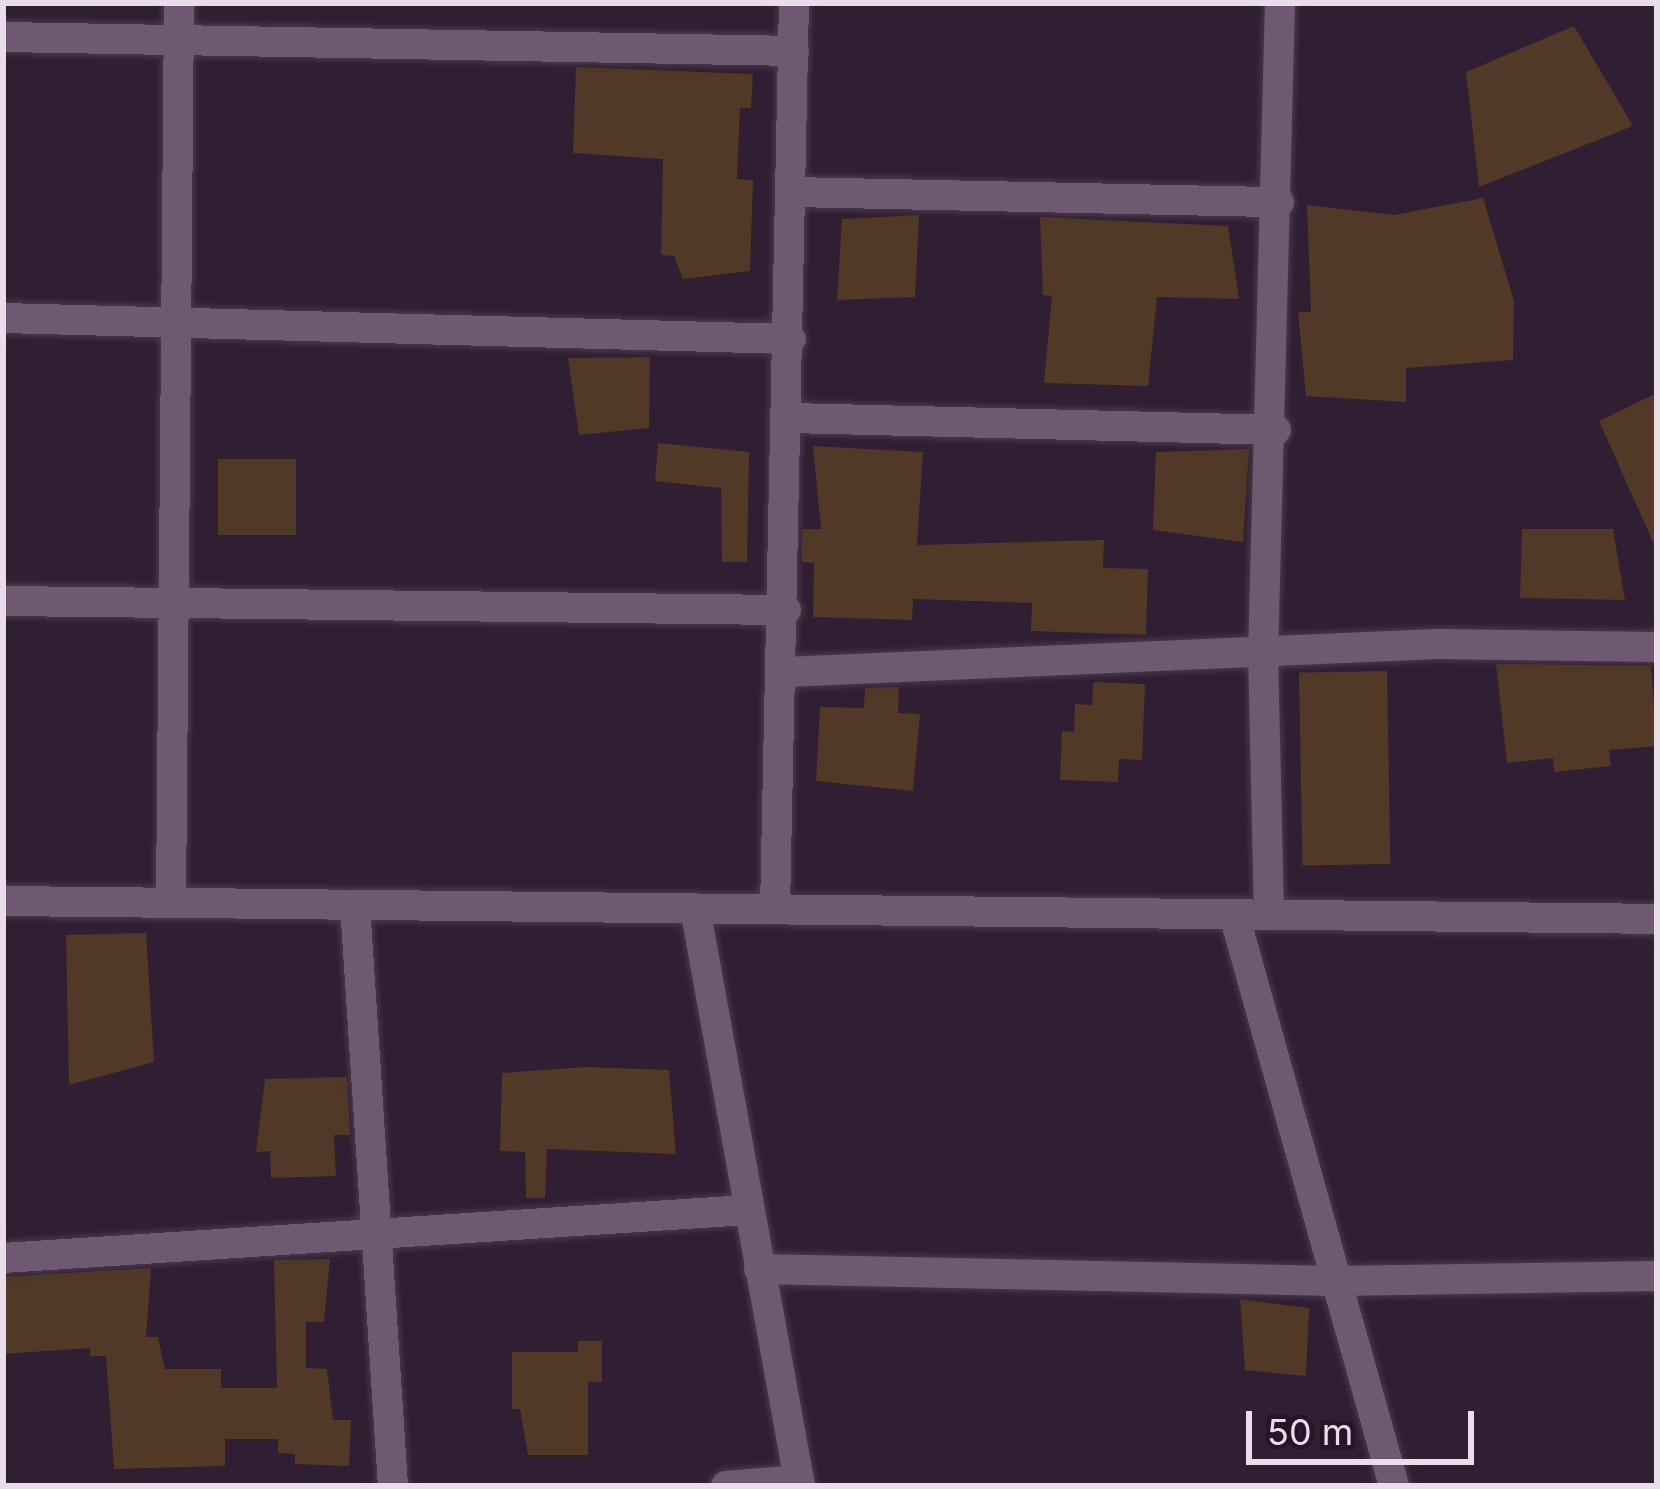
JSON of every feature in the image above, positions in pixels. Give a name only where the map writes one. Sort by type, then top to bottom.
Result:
[{"type":"street","points":[[171,903],[179,3]]},
{"type":"street","points":[[775,909],[785,672],[794,3]]},
{"type":"street","points":[[1269,915],[1263,656],[1276,430],[1280,3]]},
{"type":"street","points":[[3,37],[794,51]]},
{"type":"street","points":[[792,192],[1279,202]]},
{"type":"street","points":[[3,318],[791,339]]},
{"type":"street","points":[[790,418],[1276,430]]},
{"type":"street","points":[[3,601],[786,610]]},
{"type":"street","points":[[785,672],[1263,656],[1437,644],[1657,647]]},
{"type":"street","points":[[3,901],[1657,919]]},
{"type":"street","points":[[355,905],[393,1486]]},
{"type":"street","points":[[695,908],[800,1483],[726,1486]]},
{"type":"street","points":[[1235,918],[1394,1486]]},
{"type":"street","points":[[3,1258],[376,1230],[748,1210]]},
{"type":"street","points":[[759,1269],[1335,1281],[1657,1276]]},
{"type":"building","points":[[1574,26],[1633,126],[1479,187],[1466,72]]},
{"type":"building","points":[[576,67],[753,74],[751,108],[740,108],[737,179],[753,180],[750,271],[683,279],[674,256],[661,255],[663,159],[573,153]]},
{"type":"building","points":[[1483,198],[1514,301],[1513,360],[1406,368],[1406,402],[1306,396],[1298,312],[1311,312],[1307,205],[1394,215]]},
{"type":"building","points":[[919,215],[915,297],[837,300],[842,219]]},
{"type":"building","points":[[1040,217],[1228,226],[1239,299],[1157,297],[1148,386],[1044,383],[1052,296],[1043,295]]},
{"type":"building","points":[[650,357],[649,428],[579,435],[568,358]]},
{"type":"building","points":[[1657,393],[1657,551],[1599,421]]},
{"type":"building","points":[[658,443],[749,452],[747,562],[722,562],[721,488],[655,481]]},
{"type":"building","points":[[813,446],[923,452],[917,545],[1104,540],[1103,568],[1148,569],[1146,635],[1031,631],[1032,603],[913,599],[912,620],[813,617],[814,563],[802,562],[802,529],[821,529]]},
{"type":"building","points":[[1249,449],[1243,542],[1153,530],[1156,452]]},
{"type":"building","points":[[218,459],[296,459],[296,535],[218,535]]},
{"type":"building","points":[[1522,529],[1613,529],[1625,600],[1520,598]]},
{"type":"building","points":[[1496,664],[1651,666],[1657,746],[1609,750],[1611,766],[1554,772],[1553,758],[1507,763]]},
{"type":"building","points":[[1387,671],[1390,864],[1302,866],[1299,673]]},
{"type":"building","points":[[1093,682],[1145,684],[1142,760],[1119,759],[1118,782],[1060,780],[1062,731],[1074,732],[1075,704],[1092,705]]},
{"type":"building","points":[[899,687],[898,713],[920,714],[913,791],[816,781],[820,707],[864,708],[865,688]]},
{"type":"building","points":[[146,933],[154,1062],[69,1085],[66,935]]},
{"type":"building","points":[[586,1067],[669,1070],[676,1154],[547,1149],[545,1198],[526,1198],[525,1152],[500,1151],[502,1073]]},
{"type":"building","points":[[347,1077],[350,1135],[334,1135],[336,1176],[271,1178],[270,1151],[256,1152],[265,1079]]},
{"type":"building","points":[[330,1259],[324,1322],[306,1322],[306,1368],[327,1369],[333,1420],[351,1420],[349,1466],[295,1464],[295,1454],[278,1453],[278,1439],[225,1439],[225,1466],[114,1469],[106,1356],[90,1356],[90,1348],[3,1354],[3,1277],[151,1268],[146,1337],[158,1337],[165,1369],[221,1369],[221,1388],[277,1388],[274,1260]]},
{"type":"building","points":[[1240,1299],[1309,1308],[1306,1376],[1245,1370]]},
{"type":"building","points":[[578,1341],[602,1341],[602,1382],[588,1382],[588,1455],[528,1455],[520,1409],[512,1409],[512,1352],[578,1352]]}]
